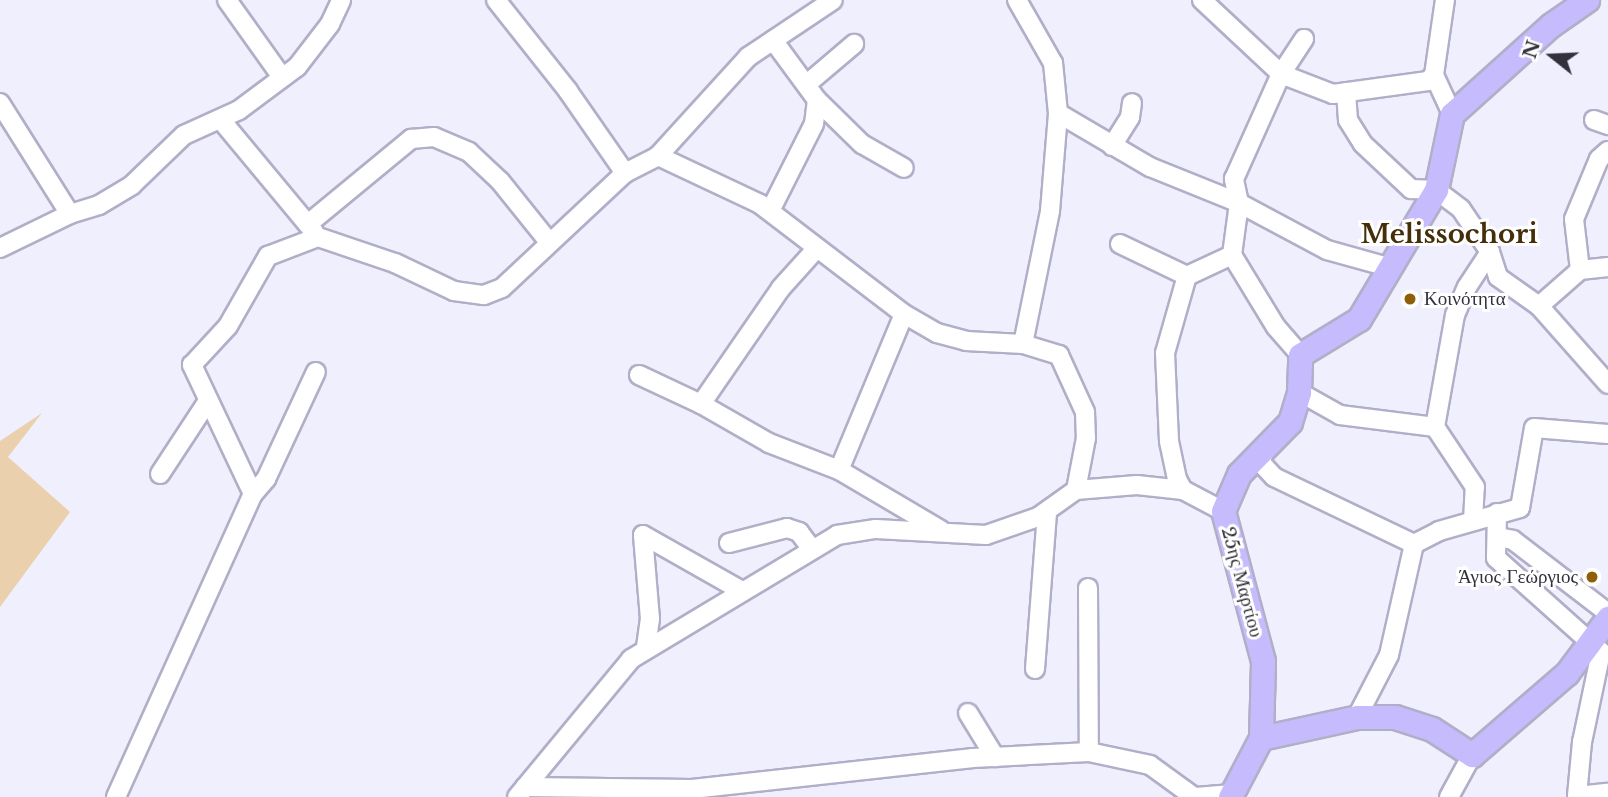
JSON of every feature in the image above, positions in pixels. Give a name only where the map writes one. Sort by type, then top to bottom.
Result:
[{"type":"main road","points":[[1300,355],[1359,319],[1436,190],[1452,114],[1551,25],[1587,0]]},
{"type":"main road","name":"25ης Μαρτίου","points":[[1261,738],[1263,661],[1223,511],[1239,474],[1290,422],[1299,392],[1300,355]]},
{"type":"main road","points":[[1231,795],[1261,738],[1357,717],[1415,721],[1472,755],[1567,673],[1608,615]]},
{"type":"street","points":[[227,0],[282,77]]},
{"type":"street","points":[[0,248],[132,186],[184,135],[221,120],[282,77],[314,48],[341,0]]},
{"type":"street","points":[[496,0],[568,91],[625,173]]},
{"type":"street","points":[[221,120],[313,231],[395,263],[454,291],[484,295],[502,288],[625,173],[658,156],[748,57],[833,0]]},
{"type":"street","points":[[1017,0],[1053,63],[1058,113],[1050,211],[1023,344]]},
{"type":"street","points":[[1202,0],[1281,74],[1333,94],[1428,81],[1434,75]]},
{"type":"street","points":[[1446,0],[1434,75],[1452,114]]},
{"type":"street","points":[[1300,355],[1276,327],[1232,254],[1238,203],[1234,179],[1281,74],[1304,39]]},
{"type":"street","points":[[773,40],[817,100],[862,144],[904,168]]},
{"type":"street","points":[[807,84],[854,44]]},
{"type":"street","points":[[1346,92],[1348,120],[1363,144],[1411,189],[1436,190],[1471,220],[1490,252],[1498,277],[1538,306],[1608,384]]},
{"type":"street","points":[[770,211],[814,124],[817,100]]},
{"type":"street","points":[[0,103],[70,214]]},
{"type":"street","points":[[1112,146],[1130,117],[1132,103]]},
{"type":"street","points":[[1058,113],[1150,167],[1238,203],[1327,250],[1388,267]]},
{"type":"street","points":[[253,494],[194,375],[197,355],[228,326],[268,256],[313,231],[411,139],[434,137],[469,152],[500,181],[549,242]]},
{"type":"street","points":[[1580,270],[1574,219],[1589,178],[1608,150]]},
{"type":"street","points":[[658,156],[770,211],[904,314],[937,333],[966,341],[1023,344],[1059,355],[1085,412],[1086,438],[1076,490]]},
{"type":"street","points":[[1121,244],[1187,276]]},
{"type":"street","points":[[701,404],[781,288],[817,248]]},
{"type":"street","points":[[1473,521],[1475,487],[1435,427],[1455,315],[1467,287],[1490,252]]},
{"type":"street","points":[[1183,490],[1169,441],[1165,353],[1187,276],[1232,254]]},
{"type":"street","points":[[1538,306],[1580,270],[1608,267]]},
{"type":"street","points":[[839,470],[904,314]]},
{"type":"street","points":[[116,797],[253,494],[266,479],[316,372]]},
{"type":"street","points":[[639,375],[701,404],[769,443],[839,470],[941,530]]},
{"type":"street","points":[[1299,392],[1340,415],[1435,427]]},
{"type":"street","points":[[160,474],[208,401]]},
{"type":"street","points":[[1264,450],[1261,463],[1274,477],[1414,544],[1473,521],[1520,508],[1534,428],[1608,434]]},
{"type":"street","points":[[521,792],[631,659],[646,647],[811,548],[857,530],[941,530],[986,535],[1047,512],[1076,490],[1138,485],[1183,490],[1223,511]]},
{"type":"street","points":[[1035,669],[1047,512]]},
{"type":"street","points":[[1497,513],[1496,558],[1601,652],[1582,742],[1577,796],[1608,793]]},
{"type":"street","points":[[729,543],[787,528],[799,532],[811,548]]},
{"type":"street","points":[[646,647],[650,619],[643,535],[742,591]]},
{"type":"street","points":[[1498,537],[1513,540],[1608,615]]},
{"type":"street","points":[[1357,717],[1389,655],[1414,544]]},
{"type":"street","points":[[1088,588],[1089,752]]},
{"type":"street","points":[[968,713],[995,757]]},
{"type":"street","points":[[521,792],[692,789],[995,757],[1089,752],[1150,765],[1195,797],[1231,795]]},
{"type":"street","points":[[1449,797],[1472,755]]},
{"type":"shaded area","points":[[42,413],[8,457],[70,512],[0,607],[0,441]]},
{"type":"place","name":"Κοινότητα","points":[[1410,299]]},
{"type":"place","name":"Άγιος Γεώργιος","points":[[1592,577]]},
{"type":"district","name":"Melissochori","points":[[1449,235]]}]
